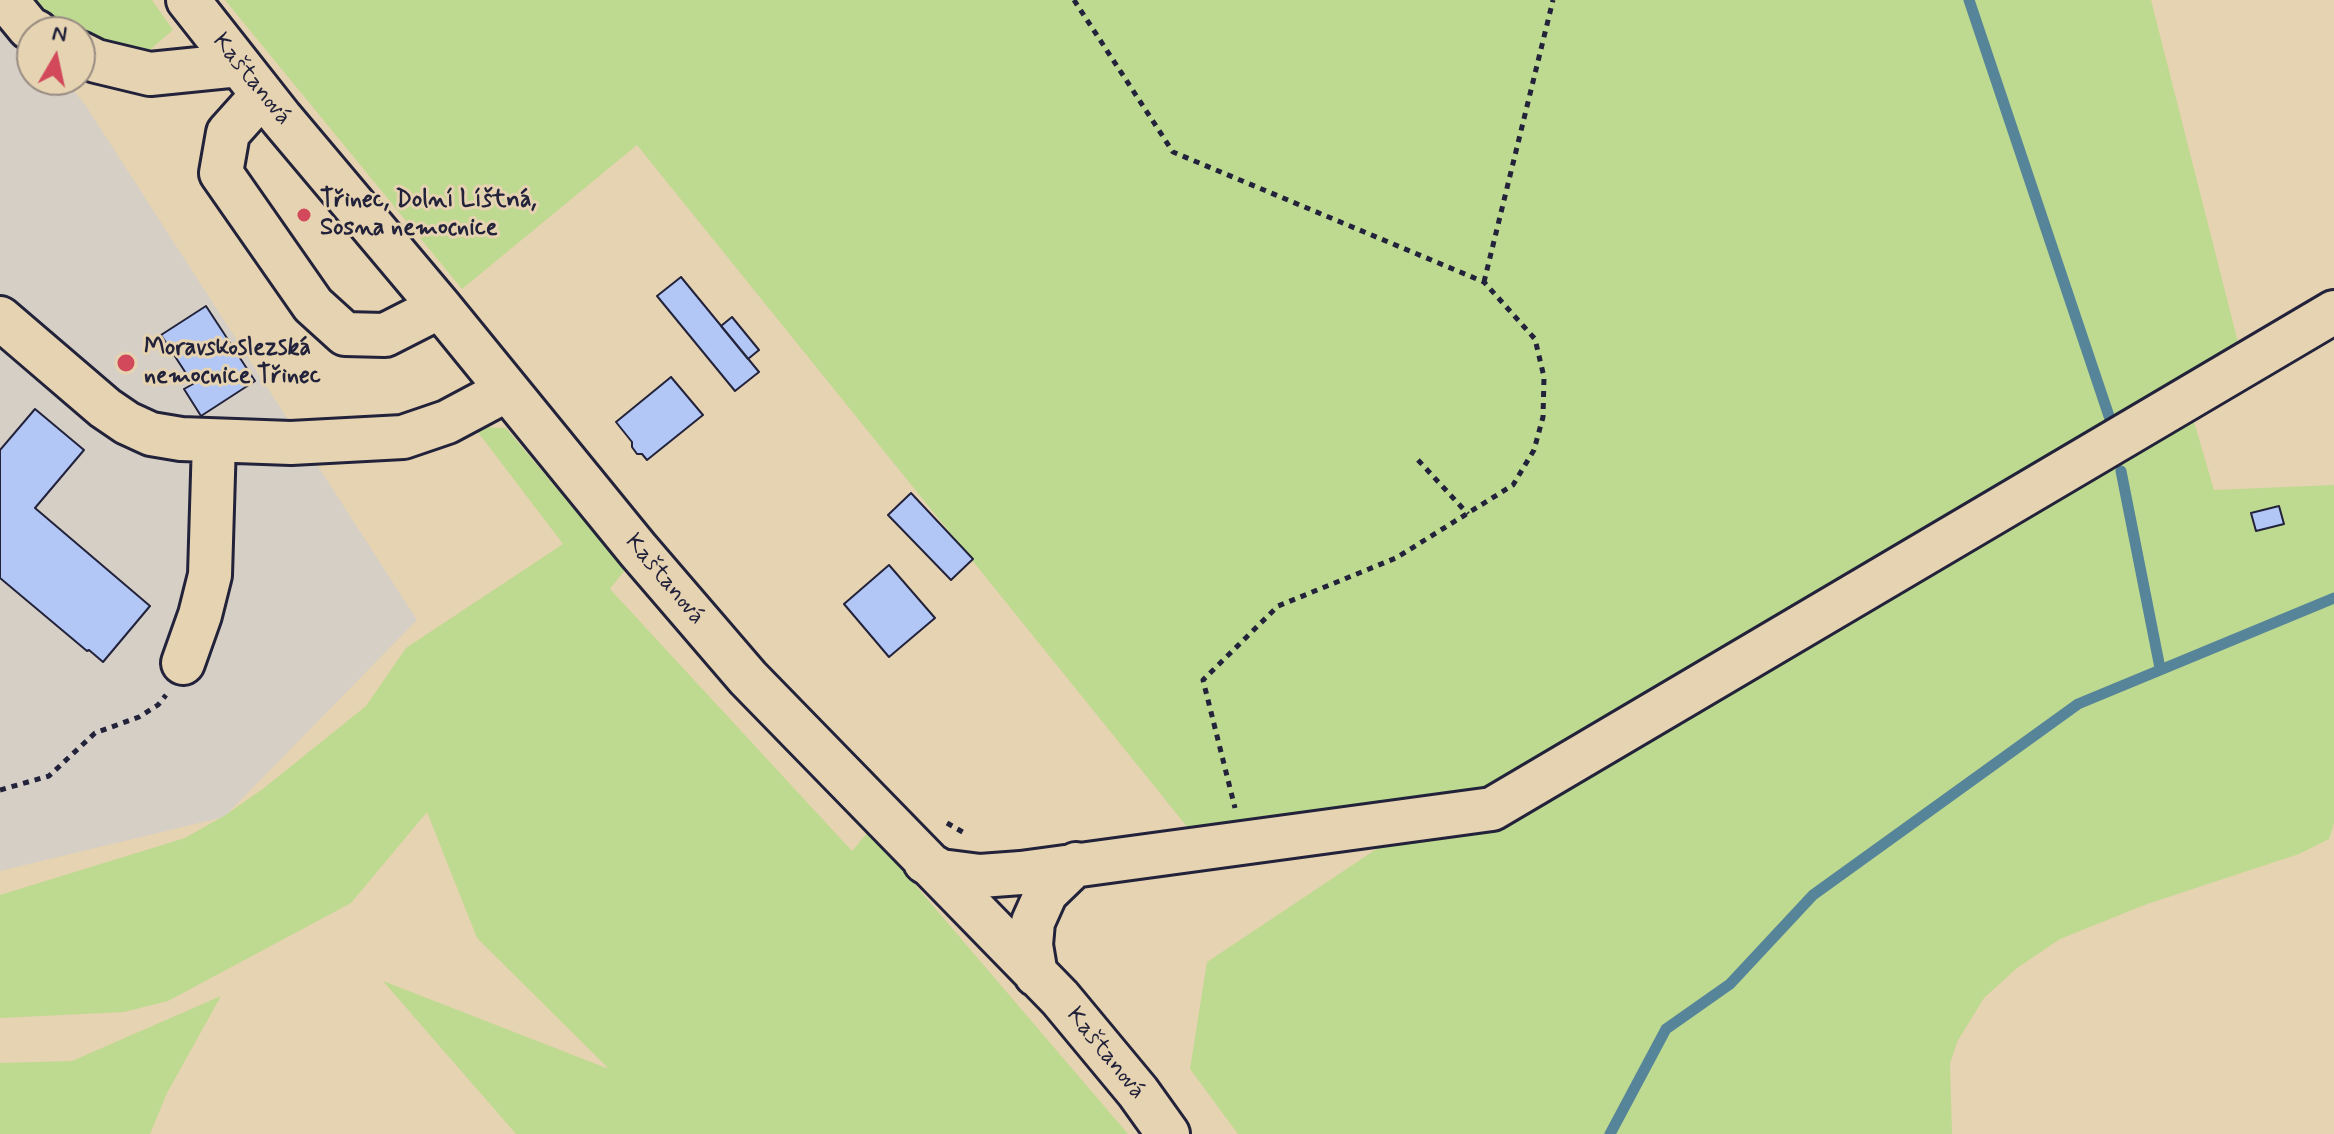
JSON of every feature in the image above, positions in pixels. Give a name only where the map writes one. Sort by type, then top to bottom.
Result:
[{"type":"street","points":[[6,0],[19,16]]},
{"type":"street","name":"Kaštanová","points":[[188,0],[250,80],[638,550],[748,678],[1060,998],[1138,1092],[1168,1134]]},
{"type":"street","points":[[96,61],[150,74],[250,80],[228,133],[221,173],[313,305],[345,334],[385,335],[440,307]]},
{"type":"street","points":[[925,862],[941,871],[980,876],[1244,844],[1492,809],[2334,312]]},
{"type":"street","points":[[0,318],[105,408],[151,434],[214,441],[346,442],[403,437],[447,422],[507,390]]},
{"type":"street","points":[[183,663],[210,575],[214,441]]},
{"type":"street","points":[[1036,975],[1031,945],[1036,914],[1046,893],[1076,864]]},
{"type":"path","points":[[1074,0],[1173,152],[1484,282],[1535,339],[1544,377],[1543,417],[1534,450],[1513,485],[1396,558],[1278,606],[1203,680],[1244,844]]},
{"type":"path","points":[[1484,282],[1553,0]]},
{"type":"path","points":[[1418,460],[1468,514]]},
{"type":"path","points":[[0,790],[49,776],[95,733],[139,717],[158,705],[172,689],[183,663]]},
{"type":"path","points":[[943,821],[965,833],[980,836]]},
{"type":"shaded area","name":"Moravskoslezská nemocnice Třinec","points":[[0,0],[16,20],[16,96],[78,96],[86,106],[417,620],[224,817],[0,871]]},
{"type":"green space","points":[[27,0],[152,0],[173,30],[146,53],[96,41],[96,16],[44,16]]},
{"type":"green space","points":[[225,0],[2151,0],[2241,354],[2192,415],[2214,490],[2334,485],[2334,823],[2329,839],[2299,854],[2147,904],[2060,939],[2017,968],[1984,998],[1957,1042],[1950,1064],[1952,1134],[1238,1134],[1190,1069],[1207,962],[1384,844],[1197,839],[637,145],[462,289]]},
{"type":"green space","points":[[474,427],[506,428],[625,570],[610,589],[852,851],[869,831],[1128,1134],[516,1134],[383,981],[609,1069],[477,938],[427,812],[351,903],[168,1001],[124,1012],[0,1018],[0,895],[185,838],[224,816],[366,706],[406,648],[563,544]]},
{"type":"green space","points":[[221,996],[167,1093],[150,1134],[0,1134],[0,1063],[72,1061]]},
{"type":"building","points":[[681,277],[759,372],[735,391],[657,296]]},
{"type":"building","points":[[206,306],[255,381],[201,416],[184,389],[193,384],[161,335]]},
{"type":"building","points":[[732,317],[759,350],[748,359],[721,326]]},
{"type":"building","points":[[671,377],[703,415],[647,460],[642,454],[637,454],[632,442],[616,422]]},
{"type":"building","points":[[35,409],[84,450],[35,508],[150,606],[103,662],[0,578],[0,450]]},
{"type":"building","points":[[911,493],[973,559],[951,580],[888,515]]},
{"type":"building","points":[[2279,506],[2284,524],[2256,531],[2251,513]]},
{"type":"building","points":[[889,565],[935,618],[889,657],[844,604]]},
{"type":"waterway","points":[[1969,0],[2113,428]]},
{"type":"waterway","points":[[2121,471],[2160,668]]},
{"type":"waterway","points":[[1610,1134],[1666,1029],[1730,984],[1813,895],[2078,704],[2334,598]]},
{"type":"place","name":"Třinec, Dolní Líštná, Sosna nemocnice","points":[[304,215]]},
{"type":"place","name":"Moravskoslezská nemocnice Třinec","points":[[126,363]]}]
